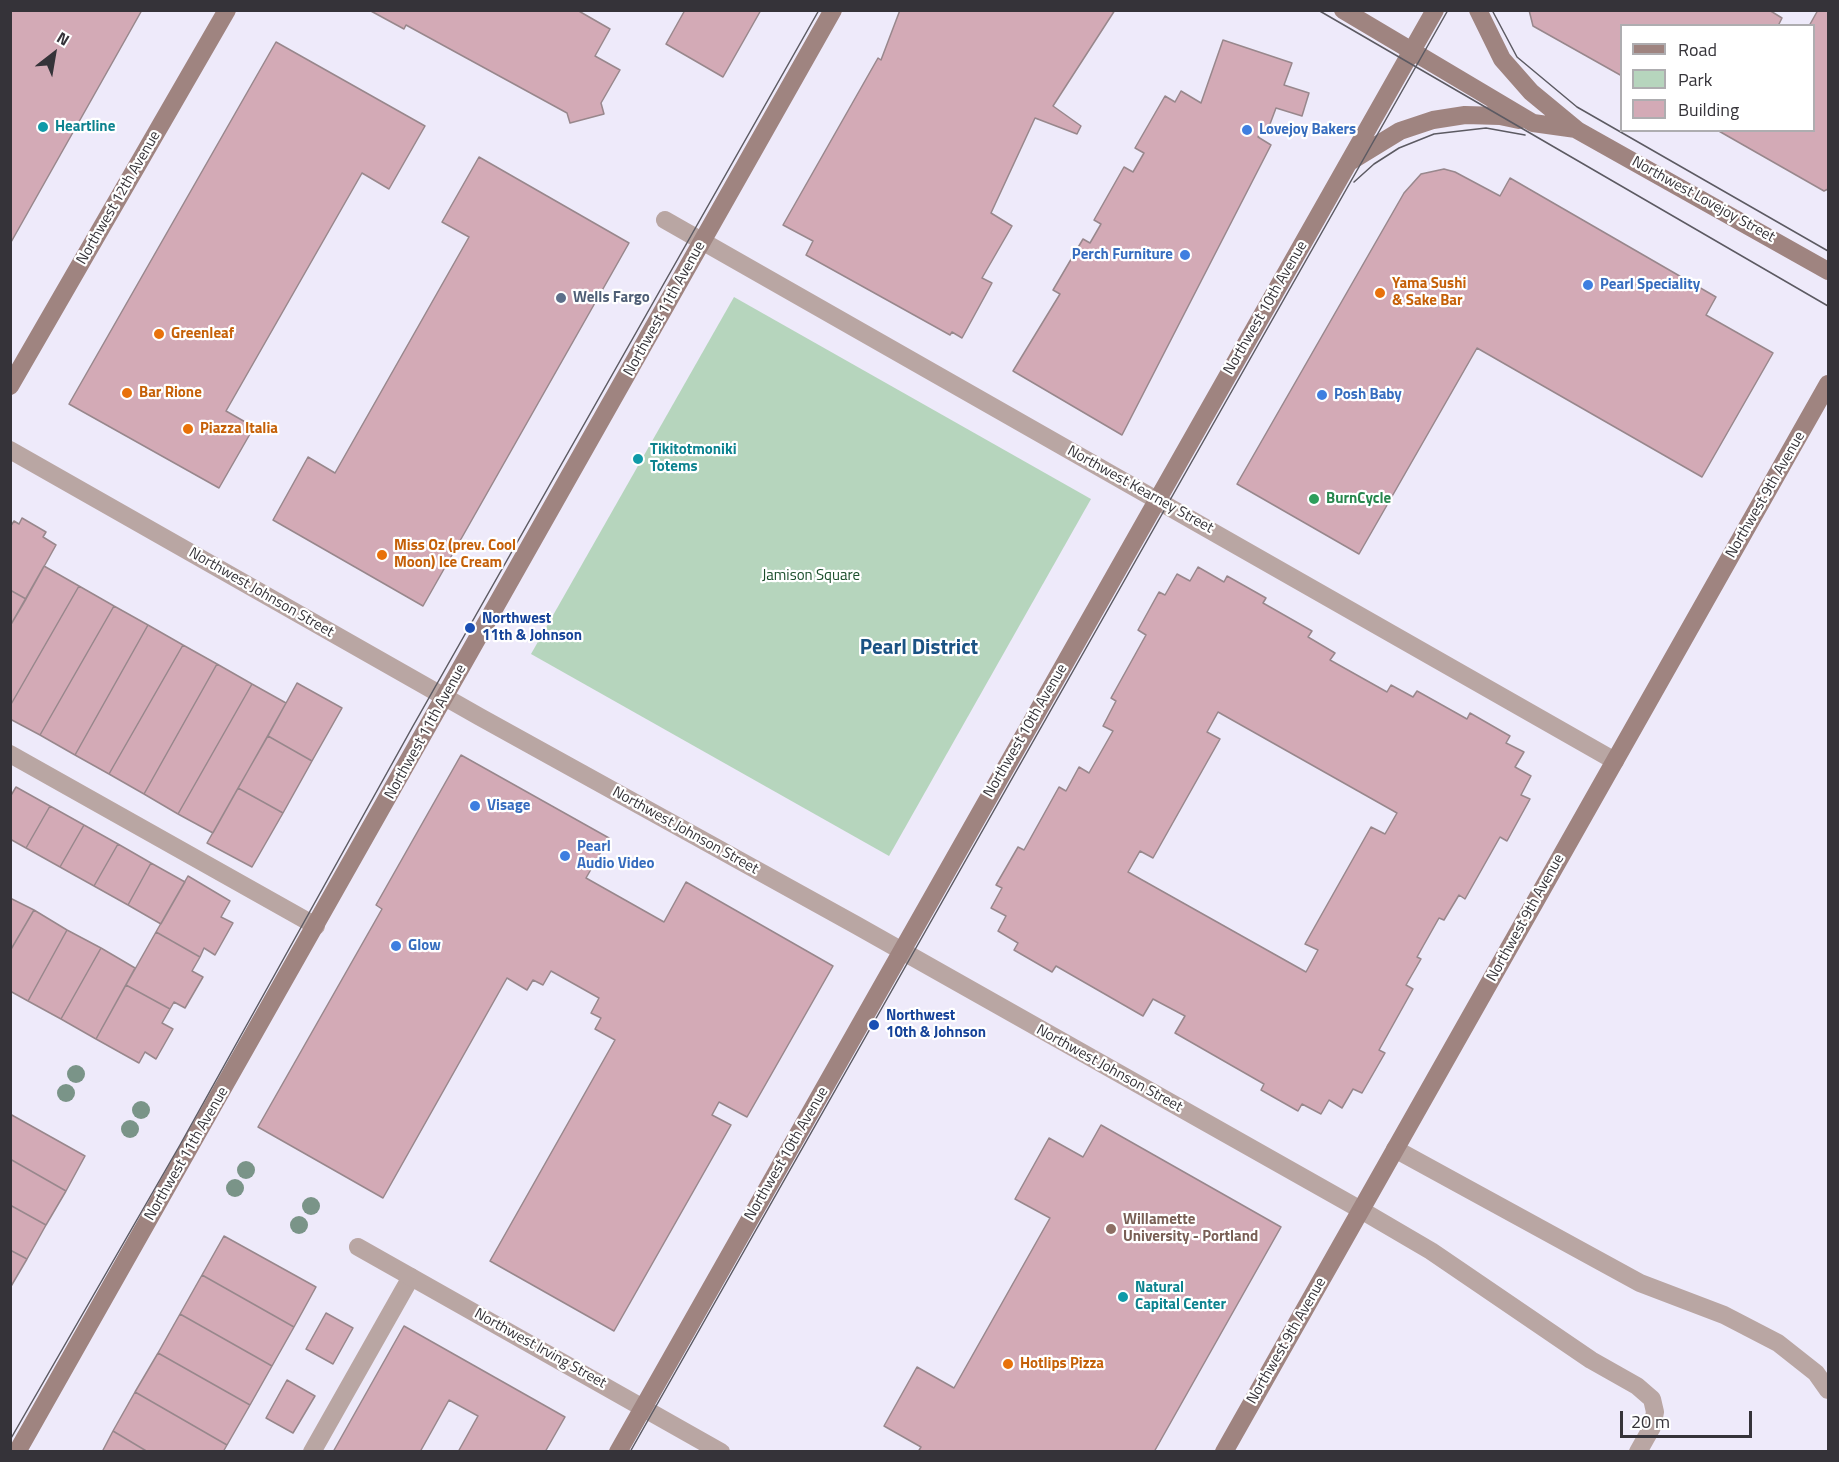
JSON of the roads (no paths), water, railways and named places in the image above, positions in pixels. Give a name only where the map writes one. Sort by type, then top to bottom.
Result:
[{"type":"street","name":"Northwest 12th Avenue","points":[[10,386],[227,10]]},
{"type":"street","name":"Northwest 11th Avenue","points":[[17,1452],[833,10]]},
{"type":"street","name":"Northwest Lovejoy Street","points":[[1343,10],[1533,123],[1577,130]]},
{"type":"street","name":"Northwest 10th Avenue","points":[[618,1452],[1435,10]]},
{"type":"street","name":"Northwest Lovejoy Street","points":[[1478,10],[1502,59],[1531,92],[1577,130],[1828,271]]},
{"type":"street","points":[[1348,164],[1400,131],[1433,120],[1465,115],[1500,116],[1533,123]]},
{"type":"street","name":"Northwest Kearney Street","points":[[665,220],[1615,761]]},
{"type":"street","name":"Northwest 9th Avenue","points":[[1224,1452],[1828,384]]},
{"type":"street","name":"Northwest Johnson Street","points":[[10,450],[1431,1251],[1591,1360],[1637,1386],[1652,1399],[1655,1412],[1652,1427],[1638,1452]]},
{"type":"street","points":[[10,754],[316,926]]},
{"type":"street","points":[[1395,1149],[1640,1283],[1724,1315],[1778,1343],[1816,1373],[1828,1390]]},
{"type":"street","name":"Northwest Irving Street","points":[[358,1246],[721,1452]]},
{"type":"street","points":[[312,1452],[411,1276]]},
{"type":"tram line","points":[[10,1440],[180,1145],[413,726],[819,10]]},
{"type":"tram line","points":[[1318,10],[1828,306]]},
{"type":"tram line","points":[[630,1452],[1448,10]]},
{"type":"tram line","points":[[1492,10],[1517,57],[1577,107],[1620,132]]},
{"type":"tram line","points":[[1354,182],[1374,164],[1399,148],[1434,134],[1486,128],[1525,135]]},
{"type":"tram line","points":[[1621,132],[1828,251]]},
{"type":"place","name":"Heartline","points":[[43,127]]},
{"type":"place","name":"Lovejoy Bakers","points":[[1247,130]]},
{"type":"place","name":"Perch Furniture","points":[[1185,255]]},
{"type":"place","name":"Pearl Speciality","points":[[1588,285]]},
{"type":"place","name":"Yama Sushi & Sake Bar","points":[[1380,293]]},
{"type":"place","name":"Wells Fargo","points":[[561,298]]},
{"type":"place","name":"Greenleaf","points":[[159,334]]},
{"type":"place","name":"Bar Rione","points":[[127,393]]},
{"type":"place","name":"Posh Baby","points":[[1322,395]]},
{"type":"place","name":"Piazza Italia","points":[[188,429]]},
{"type":"place","name":"Tikitotmoniki Totems","points":[[638,459]]},
{"type":"place","name":"BurnCycle","points":[[1314,499]]},
{"type":"place","name":"Miss Oz (prev. Cool Moon) Ice Cream","points":[[382,555]]},
{"type":"place","name":"Northwest 11th & Johnson","points":[[470,628]]},
{"type":"place","name":"Visage","points":[[475,806]]},
{"type":"place","name":"Pearl Audio Video","points":[[565,856]]},
{"type":"place","name":"Glow","points":[[396,946]]},
{"type":"place","name":"Northwest 10th & Johnson","points":[[874,1025]]},
{"type":"place","name":"Willamette University - Portland","points":[[1111,1229]]},
{"type":"place","name":"Natural Capital Center","points":[[1123,1297]]},
{"type":"place","name":"Hotlips Pizza","points":[[1008,1364]]},
{"type":"district","name":"Pearl District","points":[[919,649]]},
{"type":"park label","name":"Jamison Square","points":[[811,576]]}]
